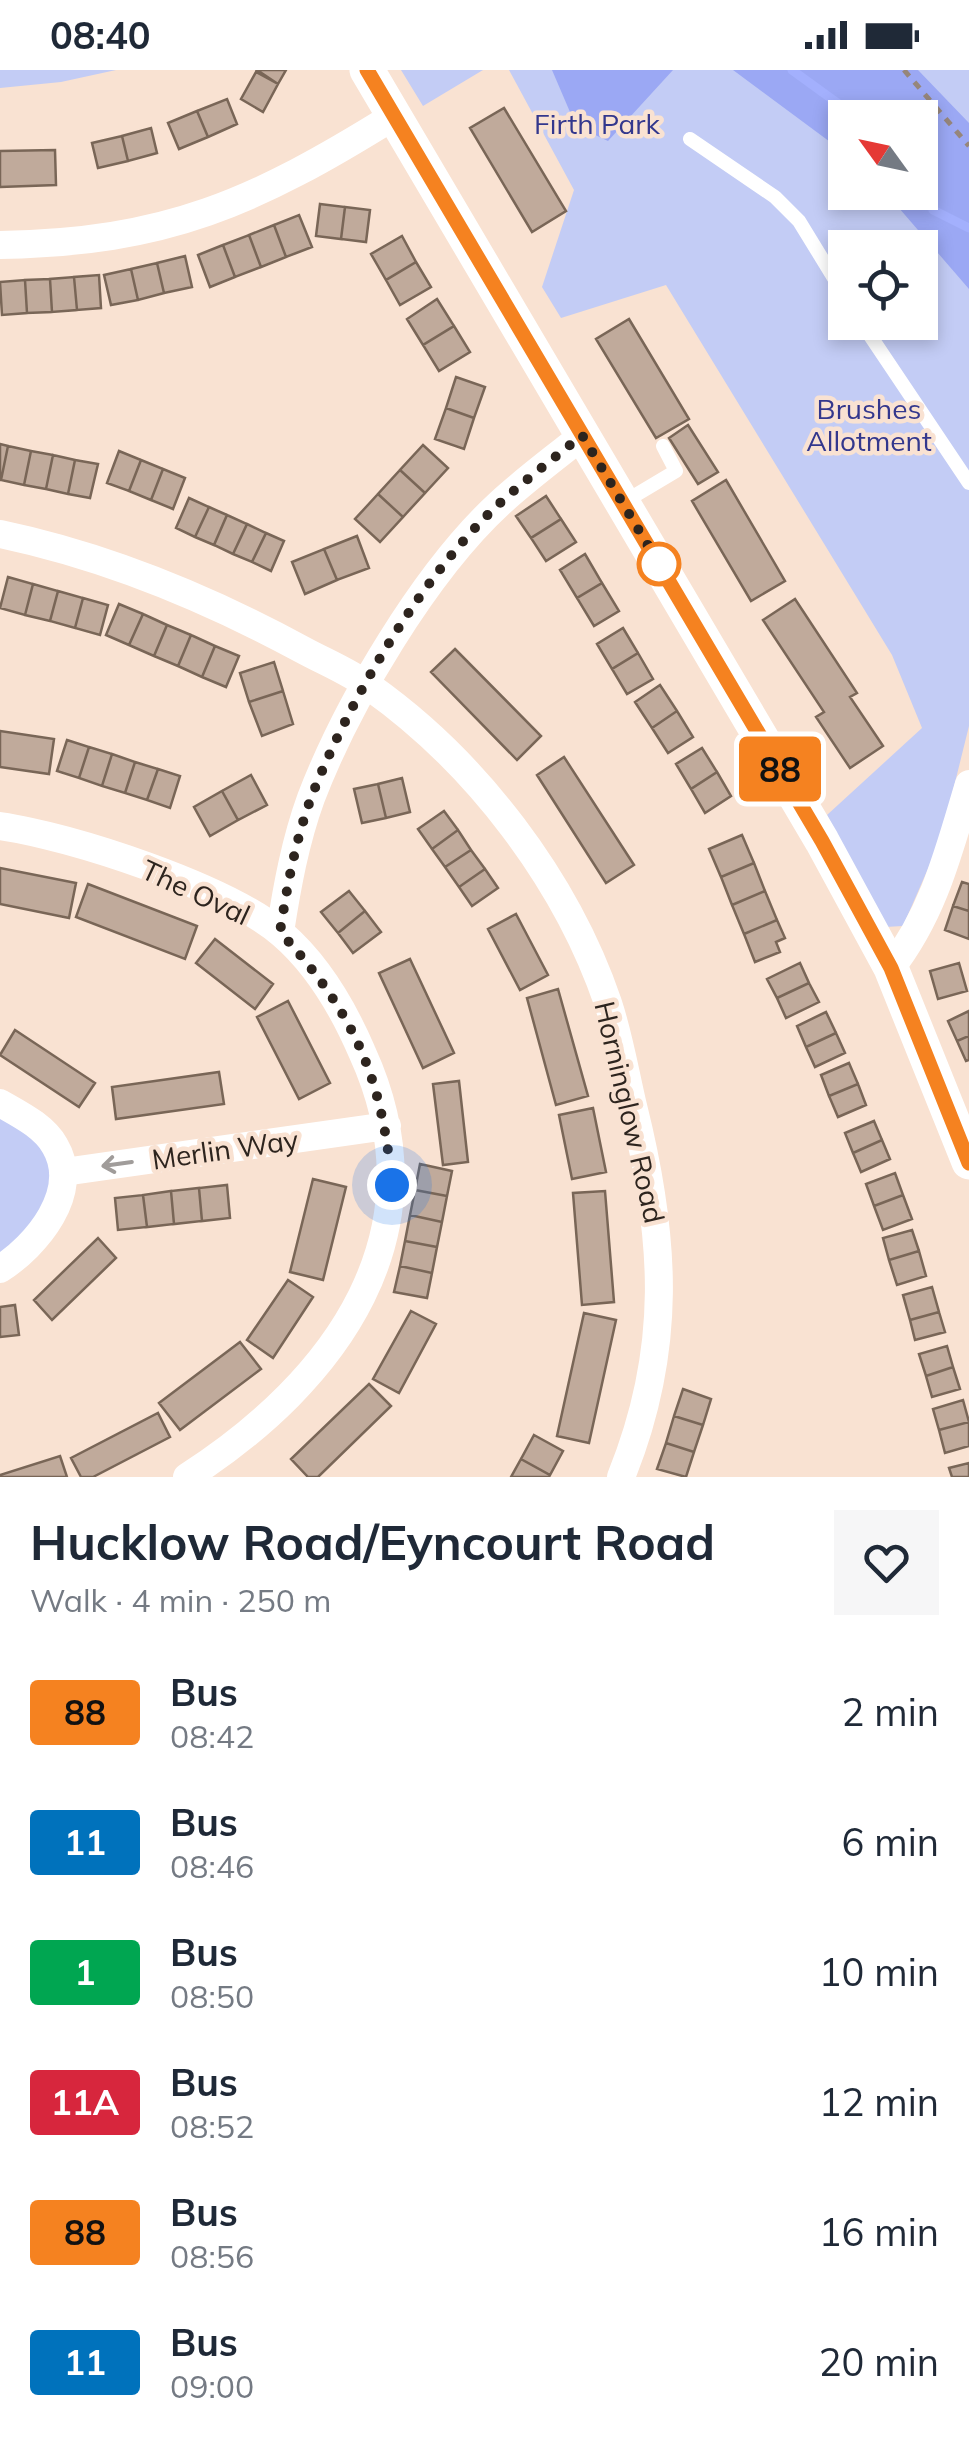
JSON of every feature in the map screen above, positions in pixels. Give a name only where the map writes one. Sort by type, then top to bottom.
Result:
[{"type":"street","points":[[367,70],[822,841],[891,968],[969,1162]]},
{"type":"street","points":[[0,245],[66,244],[141,233],[219,211],[312,167],[394,116]]},
{"type":"street","points":[[280,932],[291,864],[311,798],[368,685],[444,566],[498,505],[582,435]]},
{"type":"street","name":"Horninglow Road","points":[[0,534],[161,583],[256,624],[368,685],[432,737],[523,839],[568,914],[608,1002],[660,1233],[661,1302],[653,1377],[620,1477]]},
{"type":"street","points":[[891,968],[918,933],[940,880],[969,784]]},
{"type":"street","name":"The Oval","points":[[0,826],[106,853],[196,886],[280,932],[323,979],[372,1072],[386,1126],[392,1185],[379,1252],[366,1290],[337,1342],[290,1397],[246,1439],[187,1477]]},
{"type":"street","points":[[0,1103],[29,1119],[55,1145],[64,1172],[60,1195],[46,1224],[26,1252],[0,1270]]},
{"type":"street","name":"Merlin Way","points":[[64,1172],[386,1126]]},
{"type":"lane","points":[[690,139],[774,198],[799,221],[828,268]]},
{"type":"lane","points":[[873,340],[969,483]]},
{"type":"lane","points":[[622,502],[676,471],[664,446]]},
{"type":"path","points":[[904,70],[969,146]]},
{"type":"green space","points":[[0,70],[116,70],[61,82],[0,88]]},
{"type":"green space","name":"Firth Park","points":[[401,70],[483,70],[423,106]]},
{"type":"green space","name":"Brushes Allotment","points":[[509,70],[969,70],[969,726],[941,839],[903,926],[885,927],[827,815],[922,728],[892,655],[666,285],[561,318],[542,287],[574,190]]},
{"type":"green space","points":[[552,70],[673,70],[608,141],[576,126]]},
{"type":"green space","name":"Firth Park","points":[[733,70],[918,70],[969,123],[969,289],[938,253],[938,230],[918,230],[901,210],[938,210],[938,100],[828,100],[828,140]]},
{"type":"green space","points":[[0,1118],[41,1147],[51,1166],[51,1181],[48,1195],[32,1223],[0,1254]]},
{"type":"building","points":[[257,70],[286,70],[278,84]]},
{"type":"building","points":[[256,72],[278,84],[263,112],[241,99]]},
{"type":"building","points":[[227,99],[237,124],[208,137],[197,111]]},
{"type":"building","points":[[504,108],[566,211],[532,232],[470,128]]},
{"type":"building","points":[[197,111],[208,137],[179,149],[168,123]]},
{"type":"building","points":[[151,128],[157,153],[128,161],[122,136]]},
{"type":"building","points":[[122,136],[128,161],[98,168],[92,143]]},
{"type":"building","points":[[55,150],[56,185],[0,187],[0,151]]},
{"type":"building","points":[[320,204],[345,207],[341,239],[316,236]]},
{"type":"building","points":[[345,207],[370,210],[366,242],[341,239]]},
{"type":"building","points":[[299,215],[312,247],[286,257],[274,225]]},
{"type":"building","points":[[274,225],[286,257],[261,267],[249,235]]},
{"type":"building","points":[[249,235],[261,267],[235,277],[223,245]]},
{"type":"building","points":[[402,236],[416,262],[386,280],[371,254]]},
{"type":"building","points":[[223,245],[235,277],[210,287],[198,255]]},
{"type":"building","points":[[185,256],[192,287],[164,293],[157,263]]},
{"type":"building","points":[[416,262],[431,287],[400,305],[386,280]]},
{"type":"building","points":[[157,263],[164,293],[138,300],[131,269]]},
{"type":"building","points":[[131,269],[138,300],[111,305],[104,275]]},
{"type":"building","points":[[99,275],[101,308],[77,310],[74,277]]},
{"type":"building","points":[[74,277],[77,310],[52,312],[50,279]]},
{"type":"building","points":[[50,279],[52,312],[27,313],[25,280]]},
{"type":"building","points":[[25,280],[27,313],[2,315],[0,282]]},
{"type":"building","points":[[437,299],[454,326],[423,345],[407,319]]},
{"type":"building","points":[[629,319],[689,419],[656,438],[596,339]]},
{"type":"building","points":[[454,326],[470,352],[439,371],[423,345]]},
{"type":"building","points":[[456,377],[485,387],[474,418],[446,408]]},
{"type":"building","points":[[446,408],[474,418],[464,449],[435,439]]},
{"type":"building","points":[[688,425],[718,472],[698,484],[669,438]]},
{"type":"building","points":[[0,444],[8,446],[1,480],[0,480]]},
{"type":"building","points":[[423,445],[448,468],[425,493],[400,470]]},
{"type":"building","points":[[8,446],[31,451],[24,485],[1,480]]},
{"type":"building","points":[[31,451],[53,455],[46,489],[24,485]]},
{"type":"building","points":[[119,451],[141,460],[129,491],[107,483]]},
{"type":"building","points":[[53,455],[75,460],[68,494],[46,489]]},
{"type":"building","points":[[75,460],[98,464],[90,498],[68,494]]},
{"type":"building","points":[[141,460],[163,469],[151,500],[129,491]]},
{"type":"building","points":[[163,469],[185,478],[173,509],[151,500]]},
{"type":"building","points":[[400,470],[425,493],[403,517],[378,494]]},
{"type":"building","points":[[726,480],[785,581],[751,601],[692,501]]},
{"type":"building","points":[[378,494],[403,517],[380,542],[355,519]]},
{"type":"building","points":[[546,496],[561,519],[531,538],[516,516]]},
{"type":"building","points":[[189,498],[209,507],[195,537],[176,528]]},
{"type":"building","points":[[209,507],[227,515],[214,545],[195,537]]},
{"type":"building","points":[[227,515],[247,524],[233,554],[214,545]]},
{"type":"building","points":[[561,519],[576,542],[546,561],[531,538]]},
{"type":"building","points":[[247,524],[266,533],[252,562],[233,554]]},
{"type":"building","points":[[266,533],[284,541],[271,571],[252,562]]},
{"type":"building","points":[[357,536],[369,568],[337,580],[324,549]]},
{"type":"building","points":[[324,549],[337,580],[305,594],[292,562]]},
{"type":"building","points":[[585,554],[602,583],[577,598],[560,570]]},
{"type":"building","points":[[8,577],[33,584],[25,615],[0,608]]},
{"type":"building","points":[[602,583],[619,611],[594,626],[577,598]]},
{"type":"building","points":[[33,584],[58,591],[50,621],[25,615]]},
{"type":"building","points":[[58,591],[83,598],[75,628],[50,621]]},
{"type":"building","points":[[83,598],[108,605],[100,635],[75,628]]},
{"type":"building","points":[[795,599],[857,693],[850,697],[883,746],[850,768],[816,717],[824,712],[763,620]]},
{"type":"building","points":[[119,604],[143,614],[129,645],[106,635]]},
{"type":"building","points":[[143,614],[167,625],[154,656],[129,645]]},
{"type":"building","points":[[167,625],[191,635],[178,666],[154,656]]},
{"type":"building","points":[[623,628],[638,653],[612,669],[597,644]]},
{"type":"building","points":[[191,635],[215,646],[202,677],[178,666]]},
{"type":"building","points":[[215,646],[239,656],[226,687],[202,677]]},
{"type":"building","points":[[455,649],[541,736],[517,760],[431,672]]},
{"type":"building","points":[[638,653],[653,679],[627,694],[612,669]]},
{"type":"building","points":[[274,662],[283,691],[249,702],[240,673]]},
{"type":"building","points":[[660,685],[677,711],[652,728],[635,702]]},
{"type":"building","points":[[283,691],[293,724],[262,736],[249,702]]},
{"type":"building","points":[[677,711],[693,737],[668,753],[652,728]]},
{"type":"building","points":[[0,731],[54,739],[49,774],[0,767]]},
{"type":"building","points":[[67,740],[89,747],[79,778],[57,771]]},
{"type":"building","points":[[89,747],[112,754],[102,786],[79,778]]},
{"type":"building","points":[[702,748],[717,772],[691,789],[676,764]]},
{"type":"building","points":[[112,754],[135,762],[125,793],[102,786]]},
{"type":"building","points":[[564,757],[634,865],[606,883],[537,775]]},
{"type":"building","points":[[135,762],[158,769],[147,800],[125,793]]},
{"type":"building","points":[[158,769],[180,776],[170,808],[147,800]]},
{"type":"building","points":[[717,772],[731,796],[705,813],[691,789]]},
{"type":"building","points":[[251,775],[267,805],[238,820],[222,791]]},
{"type":"building","points":[[402,778],[410,812],[386,818],[378,784]]},
{"type":"building","points":[[378,784],[386,818],[362,823],[354,789]]},
{"type":"building","points":[[222,791],[238,820],[210,836],[194,807]]},
{"type":"building","points":[[444,811],[458,830],[432,849],[418,829]]},
{"type":"building","points":[[458,830],[471,850],[445,867],[432,849]]},
{"type":"building","points":[[742,835],[754,863],[721,877],[709,849]]},
{"type":"building","points":[[471,850],[485,869],[459,887],[445,867]]},
{"type":"building","points":[[754,863],[765,891],[732,905],[721,877]]},
{"type":"building","points":[[0,868],[76,883],[69,918],[0,904]]},
{"type":"building","points":[[485,869],[498,888],[472,906],[459,887]]},
{"type":"building","points":[[962,882],[969,884],[969,911],[953,906]]},
{"type":"building","points":[[88,884],[197,926],[185,959],[76,917]]},
{"type":"building","points":[[349,891],[365,911],[338,933],[321,912]]},
{"type":"building","points":[[765,891],[777,920],[744,934],[732,905]]},
{"type":"building","points":[[953,906],[969,911],[969,939],[945,930]]},
{"type":"building","points":[[365,911],[381,932],[353,953],[338,933]]},
{"type":"building","points":[[516,914],[548,975],[520,990],[488,929]]},
{"type":"building","points":[[777,920],[785,938],[776,942],[780,952],[755,962],[744,934]]},
{"type":"building","points":[[215,939],[273,984],[255,1009],[196,963]]},
{"type":"building","points":[[410,959],[454,1053],[423,1068],[379,973]]},
{"type":"building","points":[[800,963],[809,983],[777,998],[767,979]]},
{"type":"building","points":[[959,963],[967,991],[938,999],[930,971]]},
{"type":"building","points":[[809,983],[819,1002],[786,1018],[777,998]]},
{"type":"building","points":[[558,989],[588,1096],[556,1105],[527,998]]},
{"type":"building","points":[[288,1001],[330,1083],[299,1099],[257,1017]]},
{"type":"building","points":[[969,1011],[969,1036],[957,1041],[948,1021]]},
{"type":"building","points":[[826,1012],[836,1033],[806,1047],[797,1026]]},
{"type":"building","points":[[15,1030],[95,1083],[79,1107],[0,1055]]},
{"type":"building","points":[[836,1033],[845,1053],[815,1067],[806,1047]]},
{"type":"building","points":[[969,1036],[969,1060],[966,1061],[957,1041]]},
{"type":"building","points":[[849,1063],[858,1084],[829,1096],[821,1075]]},
{"type":"building","points":[[219,1072],[224,1104],[116,1119],[112,1087]]},
{"type":"building","points":[[459,1081],[468,1162],[443,1165],[433,1084]]},
{"type":"building","points":[[858,1084],[866,1105],[838,1117],[829,1096]]},
{"type":"building","points":[[593,1108],[606,1172],[572,1179],[559,1115]]},
{"type":"building","points":[[874,1121],[882,1140],[853,1153],[845,1133]]},
{"type":"building","points":[[882,1140],[890,1159],[861,1172],[853,1153]]},
{"type":"building","points":[[420,1164],[452,1171],[447,1196],[415,1190]]},
{"type":"building","points":[[895,1173],[903,1195],[874,1206],[866,1184]]},
{"type":"building","points":[[313,1179],[346,1187],[323,1280],[290,1272]]},
{"type":"building","points":[[227,1185],[230,1218],[202,1221],[199,1188]]},
{"type":"building","points":[[199,1188],[202,1221],[174,1224],[171,1191]]},
{"type":"building","points":[[415,1190],[447,1196],[442,1222],[410,1215]]},
{"type":"building","points":[[171,1191],[174,1224],[147,1227],[143,1195]]},
{"type":"building","points":[[605,1191],[614,1302],[582,1305],[573,1193]]},
{"type":"building","points":[[143,1195],[147,1227],[118,1230],[115,1198]]},
{"type":"building","points":[[903,1195],[912,1219],[883,1230],[874,1206]]},
{"type":"building","points":[[410,1215],[442,1222],[437,1247],[405,1241]]},
{"type":"building","points":[[912,1230],[919,1251],[889,1260],[883,1238]]},
{"type":"building","points":[[98,1238],[116,1258],[52,1320],[34,1300]]},
{"type":"building","points":[[405,1241],[437,1247],[432,1273],[400,1266]]},
{"type":"building","points":[[919,1251],[926,1276],[897,1285],[889,1260]]},
{"type":"building","points":[[400,1266],[432,1273],[427,1298],[394,1292]]},
{"type":"building","points":[[288,1280],[313,1297],[273,1358],[247,1340]]},
{"type":"building","points":[[932,1287],[939,1312],[910,1320],[903,1295]]},
{"type":"building","points":[[15,1305],[19,1335],[0,1337],[0,1307]]},
{"type":"building","points":[[411,1311],[436,1324],[399,1393],[373,1379]]},
{"type":"building","points":[[939,1312],[945,1332],[915,1340],[910,1320]]},
{"type":"building","points":[[584,1313],[616,1320],[589,1443],[557,1436]]},
{"type":"building","points":[[240,1342],[261,1369],[180,1430],[159,1403]]},
{"type":"building","points":[[947,1346],[953,1367],[926,1376],[919,1354]]},
{"type":"building","points":[[953,1367],[960,1389],[932,1397],[926,1376]]},
{"type":"building","points":[[369,1384],[391,1406],[318,1477],[308,1477],[291,1459]]},
{"type":"building","points":[[683,1389],[711,1399],[703,1425],[674,1416]]},
{"type":"building","points":[[963,1400],[969,1422],[939,1430],[933,1409]]},
{"type":"building","points":[[158,1413],[170,1437],[93,1477],[81,1477],[71,1458]]},
{"type":"building","points":[[674,1416],[703,1425],[694,1452],[666,1443]]},
{"type":"building","points":[[969,1422],[969,1446],[945,1453],[939,1430]]},
{"type":"building","points":[[534,1435],[563,1451],[550,1475],[521,1459]]},
{"type":"building","points":[[666,1443],[694,1452],[686,1477],[657,1469]]},
{"type":"building","points":[[60,1456],[67,1477],[0,1477],[0,1475]]},
{"type":"building","points":[[521,1459],[550,1475],[549,1477],[511,1477]]},
{"type":"building","points":[[969,1463],[969,1477],[952,1477],[949,1468]]},
{"type":"waterway","points":[[792,70],[833,100]]},
{"type":"waterway","points":[[933,210],[969,228]]},
{"type":"bus line","name":"88","points":[[367,70],[822,841],[891,968],[969,1163]]},
{"type":"route","points":[[392,1185],[386,1126],[372,1072],[323,979],[280,932],[291,864],[311,798],[339,738],[397,634],[444,566],[498,505],[582,435],[659,564]]}]
